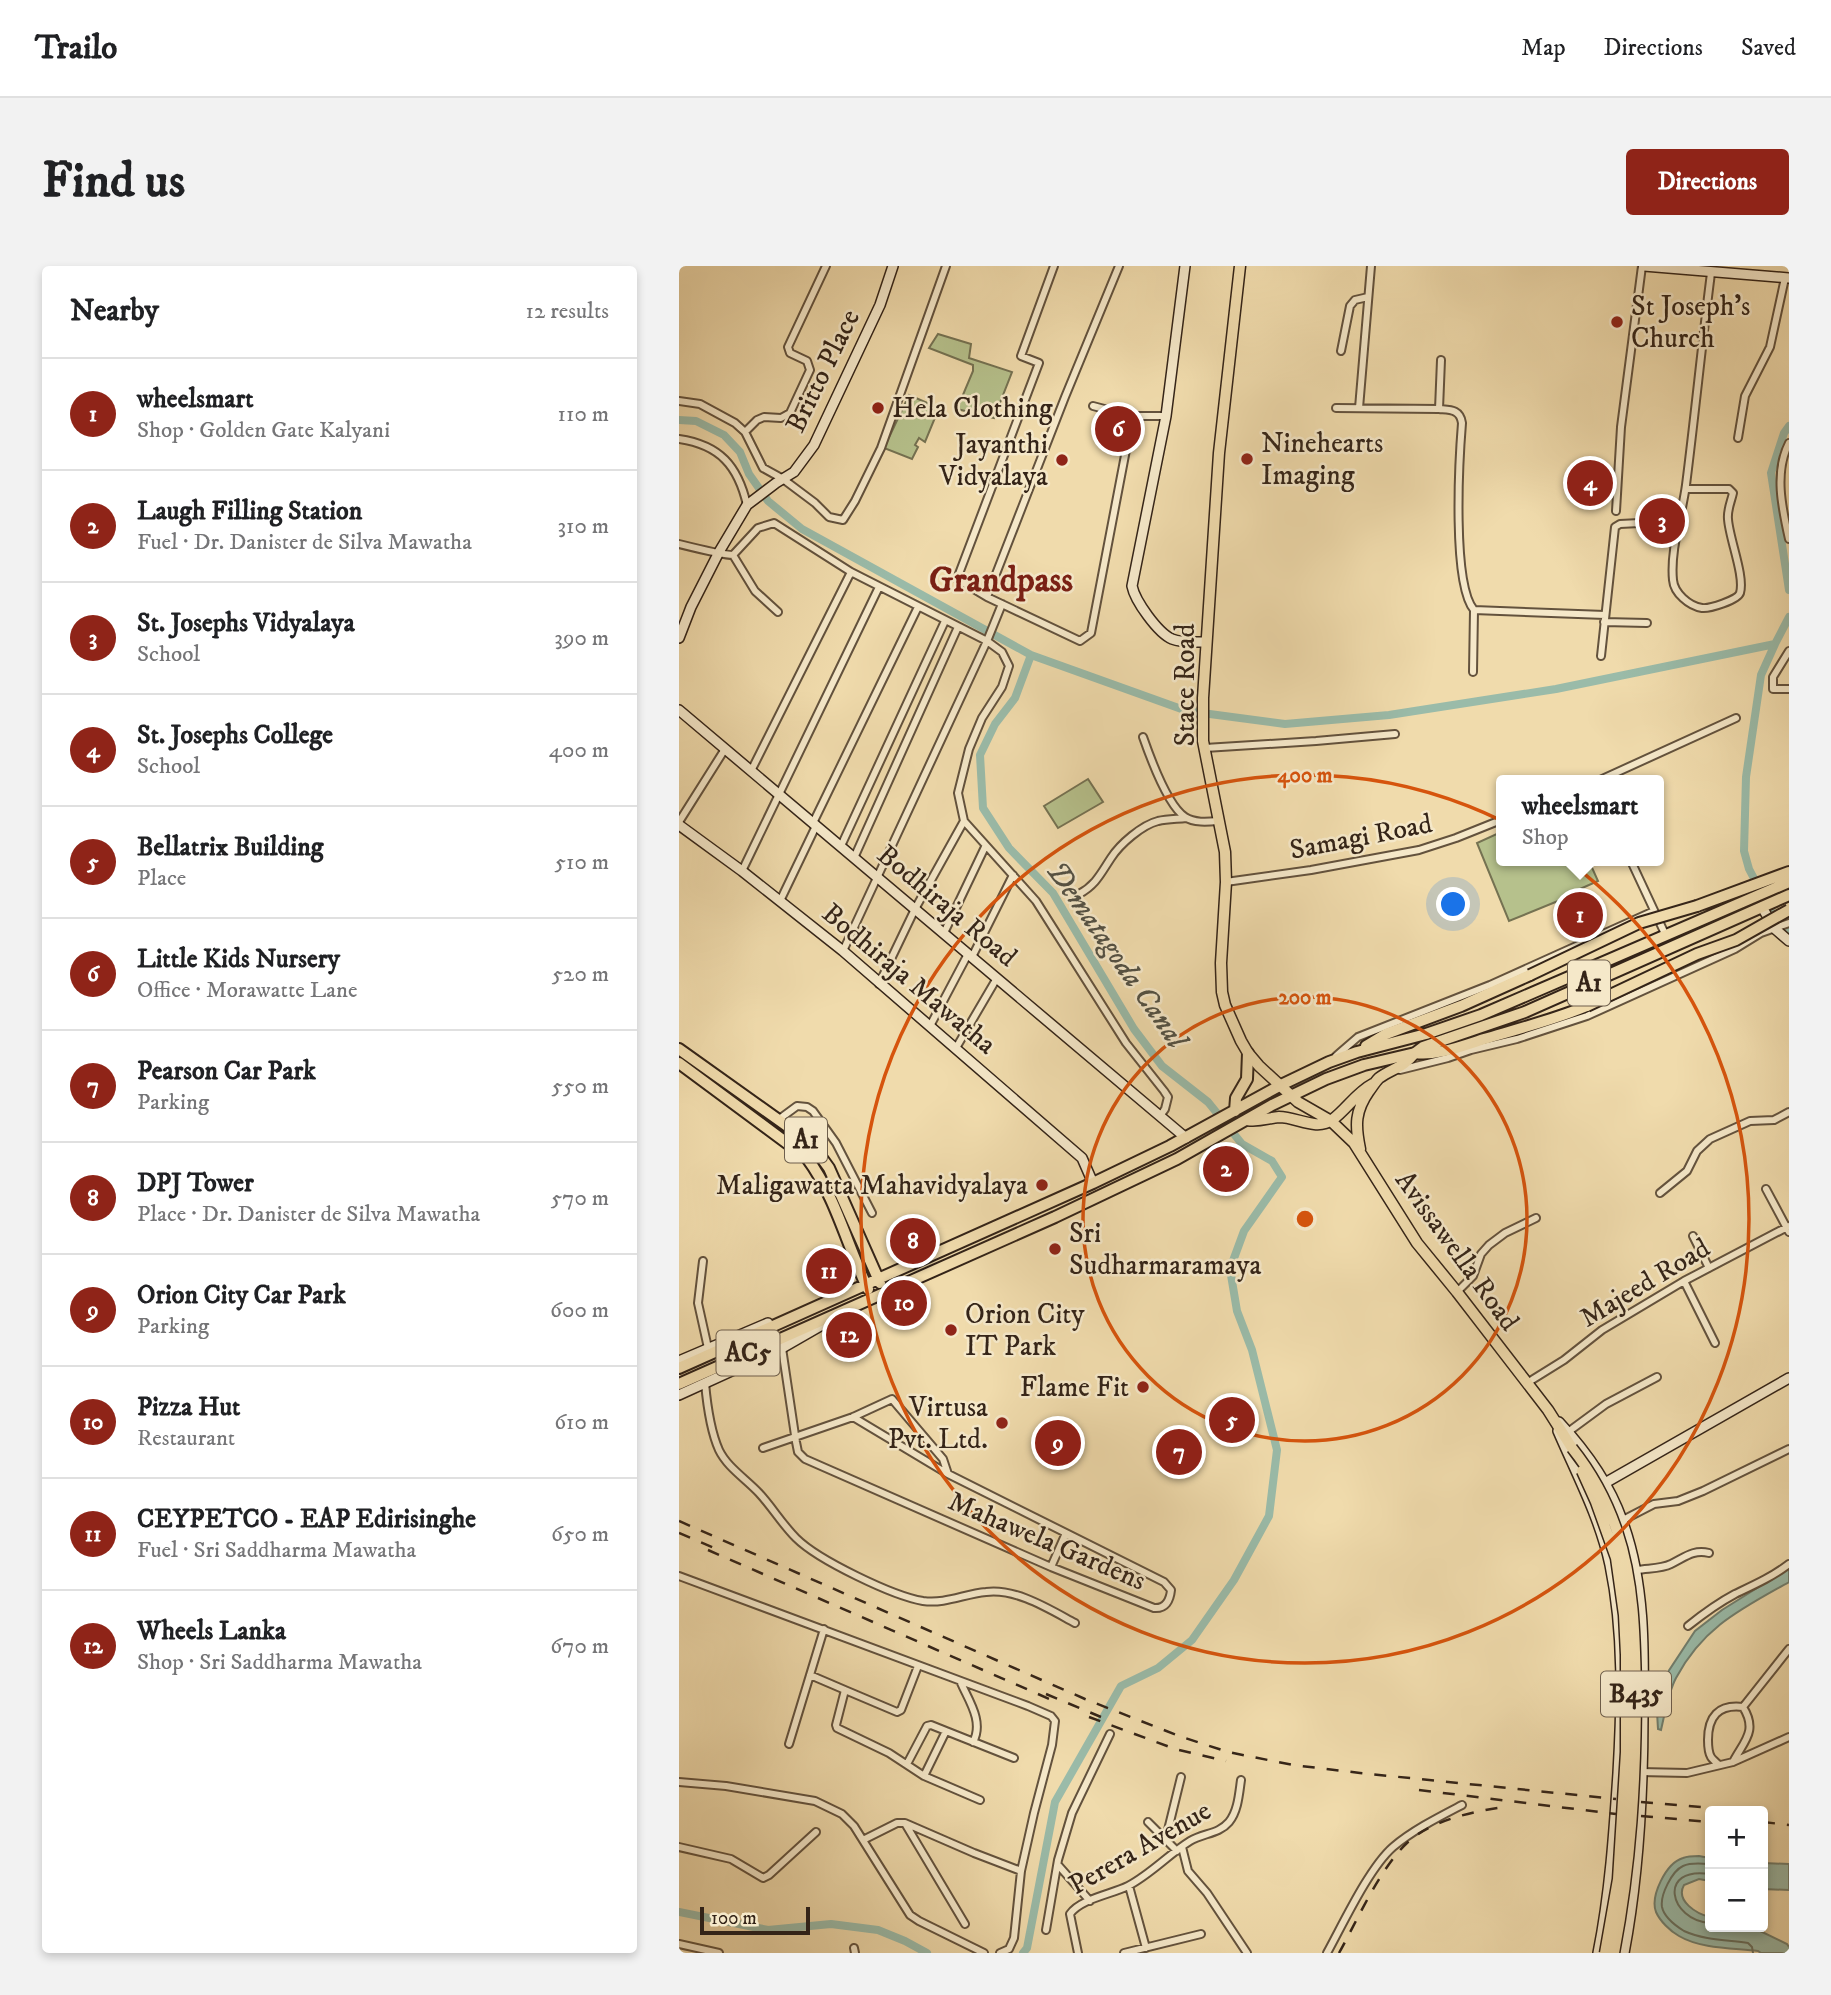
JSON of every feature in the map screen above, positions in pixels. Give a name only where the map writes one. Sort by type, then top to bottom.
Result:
[{"type":"highway","points":[[1357,1052],[1385,1034],[1461,1006],[1639,923],[1717,900],[1789,872]]},
{"type":"highway","name":"A1","points":[[679,1063],[807,1158],[830,1198],[872,1298],[1055,1217],[1177,1159],[1292,1096],[1343,1072],[1415,1053],[1423,1047],[1525,1012],[1762,907],[1783,894],[1789,882]]},
{"type":"highway","name":"A1","points":[[865,1284],[1093,1183],[1186,1138],[1281,1085],[1329,1062],[1482,1015],[1747,901],[1783,894]]},
{"type":"highway","points":[[1415,1053],[1426,1055],[1533,1025],[1587,1006],[1697,954],[1736,940],[1789,910]]},
{"type":"highway","name":"A1","points":[[679,1049],[806,1141],[823,1158],[884,1292]]},
{"type":"highway","points":[[1234,1112],[1236,1098],[1247,1079],[1248,1053]]},
{"type":"highway","name":"AC5","points":[[679,1368],[865,1284]]},
{"type":"highway","name":"AC5","points":[[679,1384],[872,1298]]},
{"type":"main road","name":"Stace Road","points":[[1240,266],[1219,453],[1205,642],[1203,736],[1224,852],[1226,882],[1222,992],[1228,1012],[1248,1053],[1292,1096]]},
{"type":"main road","points":[[1244,1122],[1277,1117],[1317,1125],[1331,1121],[1362,1090],[1407,1063],[1415,1053]]},
{"type":"main road","points":[[1361,1154],[1357,1113],[1373,1084]]},
{"type":"main road","name":"Avissawella Road","points":[[1292,1096],[1331,1121],[1354,1143],[1417,1243],[1548,1410],[1572,1448]]},
{"type":"main road","name":"B435","points":[[1572,1448],[1596,1502],[1616,1558],[1623,1615],[1626,1752],[1618,1879],[1605,1953]]},
{"type":"main road","name":"B435","points":[[1572,1448],[1587,1467],[1606,1502],[1618,1533],[1631,1594],[1636,1752],[1631,1839],[1614,1953]]},
{"type":"street","points":[[745,432],[764,417],[781,418],[790,413],[810,370],[807,361],[790,354],[788,347],[826,266]]},
{"type":"street","name":"Britto Place","points":[[751,502],[794,472],[814,445],[880,305],[893,266]]},
{"type":"street","points":[[679,401],[700,404],[735,423],[745,432],[763,468],[814,503],[828,517],[843,520],[881,447],[946,266]]},
{"type":"street","points":[[1054,266],[1021,356],[1039,363],[957,579],[987,597],[1080,640],[1091,633],[1126,450]]},
{"type":"street","points":[[987,597],[1119,266]]},
{"type":"street","points":[[1185,266],[1166,416],[1132,586],[1134,595],[1168,637],[1180,642],[1205,642]]},
{"type":"street","points":[[1359,408],[1371,266]]},
{"type":"street","points":[[1616,511],[1621,427],[1643,266],[1788,278],[1770,348],[1745,396],[1738,438]]},
{"type":"street","points":[[1686,489],[1732,491],[1728,520],[1740,593],[1736,598],[1703,608],[1683,598],[1676,590],[1673,564],[1686,489],[1711,273]]},
{"type":"street","points":[[1341,351],[1350,306],[1355,300],[1368,298]]},
{"type":"street","points":[[1439,409],[1441,360]]},
{"type":"street","points":[[1094,406],[1131,416],[1166,416]]},
{"type":"street","points":[[1336,408],[1439,409],[1455,411],[1461,419],[1459,551],[1465,591],[1474,610],[1472,671]]},
{"type":"street","points":[[679,439],[692,441],[717,452],[731,464],[751,502],[719,552],[691,607],[679,638]]},
{"type":"street","points":[[1789,443],[1781,464],[1780,481],[1789,539]]},
{"type":"street","points":[[1601,656],[1615,527],[1620,524],[1679,522]]},
{"type":"street","points":[[679,544],[729,556],[758,528],[773,523],[851,572],[987,641],[1002,652],[1009,666],[1002,687],[982,718],[969,749],[958,793],[964,821],[1036,901],[1126,1043],[1168,1097],[1160,1116]]},
{"type":"street","points":[[733,555],[755,591],[778,612]]},
{"type":"street","points":[[751,771],[851,572]]},
{"type":"street","points":[[742,871],[879,587]]},
{"type":"street","points":[[843,951],[1002,604]]},
{"type":"street","points":[[780,901],[918,607]]},
{"type":"street","points":[[1474,610],[1647,623]]},
{"type":"street","points":[[841,846],[945,621]]},
{"type":"street","points":[[854,858],[958,627]]},
{"type":"street","points":[[1789,651],[1773,677],[1773,688],[1789,689]]},
{"type":"street","name":"Bodhiraja Road","points":[[679,710],[1186,1138]]},
{"type":"street","points":[[1611,775],[1736,718]]},
{"type":"street","points":[[1205,748],[1395,734]]},
{"type":"street","points":[[1143,737],[1159,778],[1186,818]]},
{"type":"street","points":[[679,823],[725,749]]},
{"type":"street","points":[[1079,894],[1091,888],[1127,839],[1155,821],[1186,818],[1218,821]]},
{"type":"street","points":[[879,984],[915,909],[964,821]]},
{"type":"street","name":"Samagi Road","points":[[1226,882],[1419,850],[1496,822]]},
{"type":"street","name":"Bodhiraja Mawatha","points":[[679,823],[843,951],[956,1048],[1082,1158],[1093,1183]]},
{"type":"street","points":[[944,933],[985,847]]},
{"type":"street","points":[[1633,866],[1666,936]]},
{"type":"street","points":[[930,1026],[1013,875]]},
{"type":"street","points":[[1762,907],[1789,941]]},
{"type":"street","points":[[1329,1062],[1358,1037],[1490,985],[1654,911]]},
{"type":"street","points":[[1388,1074],[1517,1039],[1587,1016],[1735,949],[1761,933],[1789,923]]},
{"type":"street","points":[[956,1048],[997,978]]},
{"type":"street","points":[[778,1120],[797,1106],[813,1111],[836,1143],[871,1213]]},
{"type":"street","points":[[1660,1193],[1687,1171],[1697,1151],[1710,1139],[1750,1121],[1774,1120],[1789,1112]]},
{"type":"street","points":[[1766,1189],[1788,1228]]},
{"type":"street","points":[[1457,1292],[1473,1276],[1481,1254],[1489,1245],[1505,1233],[1536,1218]]},
{"type":"street","name":"Majeed Road","points":[[1527,1383],[1564,1360],[1602,1330],[1684,1281],[1788,1228]]},
{"type":"street","points":[[1693,1236],[1709,1268]]},
{"type":"street","points":[[703,1261],[698,1303],[708,1348]]},
{"type":"street","points":[[1684,1281],[1715,1343]]},
{"type":"street","points":[[679,1361],[808,1306],[849,1292]]},
{"type":"street","points":[[679,1395],[782,1348],[860,1303]]},
{"type":"street","name":"Mahawela Gardens","points":[[782,1348],[798,1452],[805,1459],[1051,1567],[1154,1608],[1160,1609],[1170,1598],[1171,1590],[1164,1582],[948,1474],[853,1416]]},
{"type":"street","points":[[1568,1432],[1606,1404],[1657,1377]]},
{"type":"street","points":[[1605,1483],[1789,1378]]},
{"type":"street","points":[[705,1383],[712,1430],[720,1452],[731,1467],[753,1486],[797,1539],[813,1551],[892,1592],[921,1600],[939,1602],[998,1591],[1036,1602],[1075,1623]]},
{"type":"street","name":"Mahawela Gardens","points":[[796,1436],[892,1399],[943,1459],[948,1474]]},
{"type":"street","points":[[1548,1410],[1584,1452],[1605,1483],[1623,1520],[1637,1570],[1643,1648],[1642,1772],[1639,1850],[1623,1953]]},
{"type":"street","points":[[1548,1410],[1591,1505],[1609,1563],[1615,1597],[1619,1641],[1618,1771],[1614,1847],[1598,1953]]},
{"type":"street","points":[[763,1448],[796,1436]]},
{"type":"street","points":[[1623,1520],[1654,1504],[1678,1501],[1703,1491],[1789,1448]]},
{"type":"street","points":[[1051,1567],[1066,1533]]},
{"type":"street","points":[[1637,1570],[1666,1566],[1701,1551],[1709,1553]]},
{"type":"street","points":[[1688,1626],[1734,1594],[1764,1581],[1789,1564]]},
{"type":"street","points":[[679,1576],[1051,1716],[1055,1721],[1052,1745],[1021,1871],[1014,1938],[1009,1949],[1000,1953]]},
{"type":"street","points":[[789,1744],[824,1629]]},
{"type":"street","points":[[1743,1707],[1789,1649]]},
{"type":"street","points":[[810,1675],[899,1712],[918,1666]]},
{"type":"street","points":[[961,1683],[975,1714],[978,1730],[973,1742]]},
{"type":"street","points":[[845,1690],[837,1728],[889,1753],[925,1776],[980,1800]]},
{"type":"street","points":[[1719,1765],[1711,1757],[1708,1747],[1710,1720],[1729,1706],[1743,1707]]},
{"type":"street","points":[[1733,1762],[1749,1736],[1748,1716],[1743,1707]]},
{"type":"street","points":[[907,1765],[927,1726],[931,1725],[1014,1758]]},
{"type":"street","points":[[925,1776],[946,1731]]},
{"type":"street","points":[[1046,1930],[1058,1866],[1072,1814],[1110,1734]]},
{"type":"street","points":[[1618,1771],[1687,1773],[1733,1762],[1789,1737]]},
{"type":"street","points":[[1165,1838],[1181,1777]]},
{"type":"street","name":"Perera Avenue","points":[[1078,1953],[1070,1914],[1075,1908],[1129,1886],[1191,1840],[1227,1825],[1236,1808],[1241,1780]]},
{"type":"street","points":[[679,1782],[726,1786],[815,1801],[842,1814],[854,1826],[910,1915],[919,1922],[984,1953]]},
{"type":"street","points":[[1327,1953],[1374,1871],[1392,1848],[1462,1805]]},
{"type":"street","points":[[863,1840],[897,1822],[905,1823],[1021,1871]]},
{"type":"street","points":[[1148,1822],[1180,1849],[1188,1871],[1207,1893],[1247,1953]]},
{"type":"street","points":[[905,1823],[965,1924]]},
{"type":"street","points":[[679,1847],[731,1859],[763,1878],[815,1832]]},
{"type":"street","points":[[1614,1847],[1639,1850]]},
{"type":"street","points":[[1058,1866],[1090,1901]]},
{"type":"street","points":[[1129,1886],[1146,1948]]},
{"type":"street","points":[[1124,1953],[1201,1934]]},
{"type":"street","points":[[679,1944],[719,1953]]},
{"type":"green space","points":[[938,334],[971,344],[969,358],[1012,372],[994,418],[957,409],[973,365],[929,348]]},
{"type":"green space","points":[[909,395],[939,408],[925,442],[919,438],[915,445],[918,447],[912,459],[884,448]]},
{"type":"green space","points":[[1088,779],[1103,802],[1058,828],[1044,806]]},
{"type":"green space","points":[[1496,834],[1496,866],[1591,866],[1598,881],[1580,889],[1580,892],[1509,921],[1477,843]]},
{"type":"water","points":[[1789,1568],[1789,1582],[1739,1611],[1698,1645],[1676,1678],[1661,1730],[1658,1729],[1657,1712],[1666,1675],[1695,1631],[1722,1610]]},
{"type":"water","points":[[1687,1857],[1705,1857],[1705,1880],[1699,1879],[1684,1885],[1682,1896],[1689,1906],[1705,1915],[1705,1932],[1762,1932],[1787,1944],[1789,1953],[1761,1953],[1707,1946],[1688,1940],[1666,1926],[1656,1912],[1657,1889],[1671,1866]]},
{"type":"water","points":[[1768,1863],[1789,1864],[1789,1890],[1768,1889]]},
{"type":"waterway","points":[[679,420],[696,421],[724,435],[740,452],[749,474],[768,501],[802,529],[1031,655],[1187,711],[1285,724],[1389,715],[1556,689],[1775,644],[1789,617]]},
{"type":"waterway","points":[[1789,426],[1784,433],[1771,473],[1789,590]]},
{"type":"waterway","points":[[1758,886],[1744,851],[1746,777],[1761,675],[1775,644]]},
{"type":"waterway","name":"Dematagoda Canal","points":[[1023,1953],[1027,1948],[1055,1802],[1121,1686],[1158,1668],[1192,1640],[1234,1580],[1269,1516],[1277,1450],[1252,1350],[1237,1311],[1230,1269],[1244,1231],[1282,1177],[1272,1161],[1242,1144],[1208,1102],[1162,1066],[1134,1029],[1053,893],[1009,848],[983,808],[980,755],[995,724],[1015,698],[1031,655]]},
{"type":"waterway","points":[[1765,901],[1783,930],[1789,931]]},
{"type":"waterway","name":"Dematagoda Canal","points":[[679,1912],[768,1930],[831,1924],[878,1930],[927,1953]]},
{"type":"railway","points":[[679,1521],[1085,1699],[1228,1752],[1293,1765],[1616,1799]]},
{"type":"railway","points":[[679,1533],[719,1550]]},
{"type":"railway","points":[[708,1550],[1054,1701]]},
{"type":"railway","points":[[1046,1694],[1101,1717]]},
{"type":"railway","points":[[1089,1717],[1175,1749],[1226,1761]]},
{"type":"railway","points":[[1419,1790],[1616,1814]]},
{"type":"railway","points":[[1641,1802],[1705,1807]]},
{"type":"railway","points":[[1339,1953],[1379,1880],[1408,1842],[1440,1823],[1466,1814],[1504,1807]]},
{"type":"railway","points":[[1641,1816],[1705,1822]]},
{"type":"railway","points":[[1768,1823],[1789,1825]]},
{"type":"place","name":"St Joseph's Church","points":[[1617,322]]},
{"type":"place","name":"Hela Clothing","points":[[878,408]]},
{"type":"place","name":"Little Kids Nursery","points":[[1118,429]]},
{"type":"place","name":"Ninehearts Imaging","points":[[1247,459]]},
{"type":"place","name":"Jayanthi Vidyalaya","points":[[1062,460]]},
{"type":"place","name":"St. Josephs College","points":[[1590,483]]},
{"type":"place","name":"St. Josephs Vidyalaya","points":[[1662,521]]},
{"type":"place","name":"wheelsmart","points":[[1580,915]]},
{"type":"place","name":"Laugh Filling Station","points":[[1226,1169]]},
{"type":"place","name":"Maligawatta Mahavidyalaya","points":[[1042,1185]]},
{"type":"place","name":"DPJ Tower","points":[[913,1241]]},
{"type":"place","name":"Sri Sudharmaramaya","points":[[1055,1249]]},
{"type":"place","name":"CEYPETCO - EAP Edirisinghe","points":[[829,1271]]},
{"type":"place","name":"Pizza Hut","points":[[904,1303]]},
{"type":"place","name":"Orion City IT Park","points":[[951,1330]]},
{"type":"place","name":"Wheels Lanka","points":[[849,1335]]},
{"type":"place","name":"Flame Fit","points":[[1143,1387]]},
{"type":"place","name":"Bellatrix Building","points":[[1232,1420]]},
{"type":"place","name":"Virtusa Pvt. Ltd.","points":[[1002,1423]]},
{"type":"place","name":"Orion City Car Park","points":[[1058,1443]]},
{"type":"place","name":"Pearson Car Park","points":[[1179,1452]]},
{"type":"district","name":"Grandpass","points":[[1001,581]]}]
